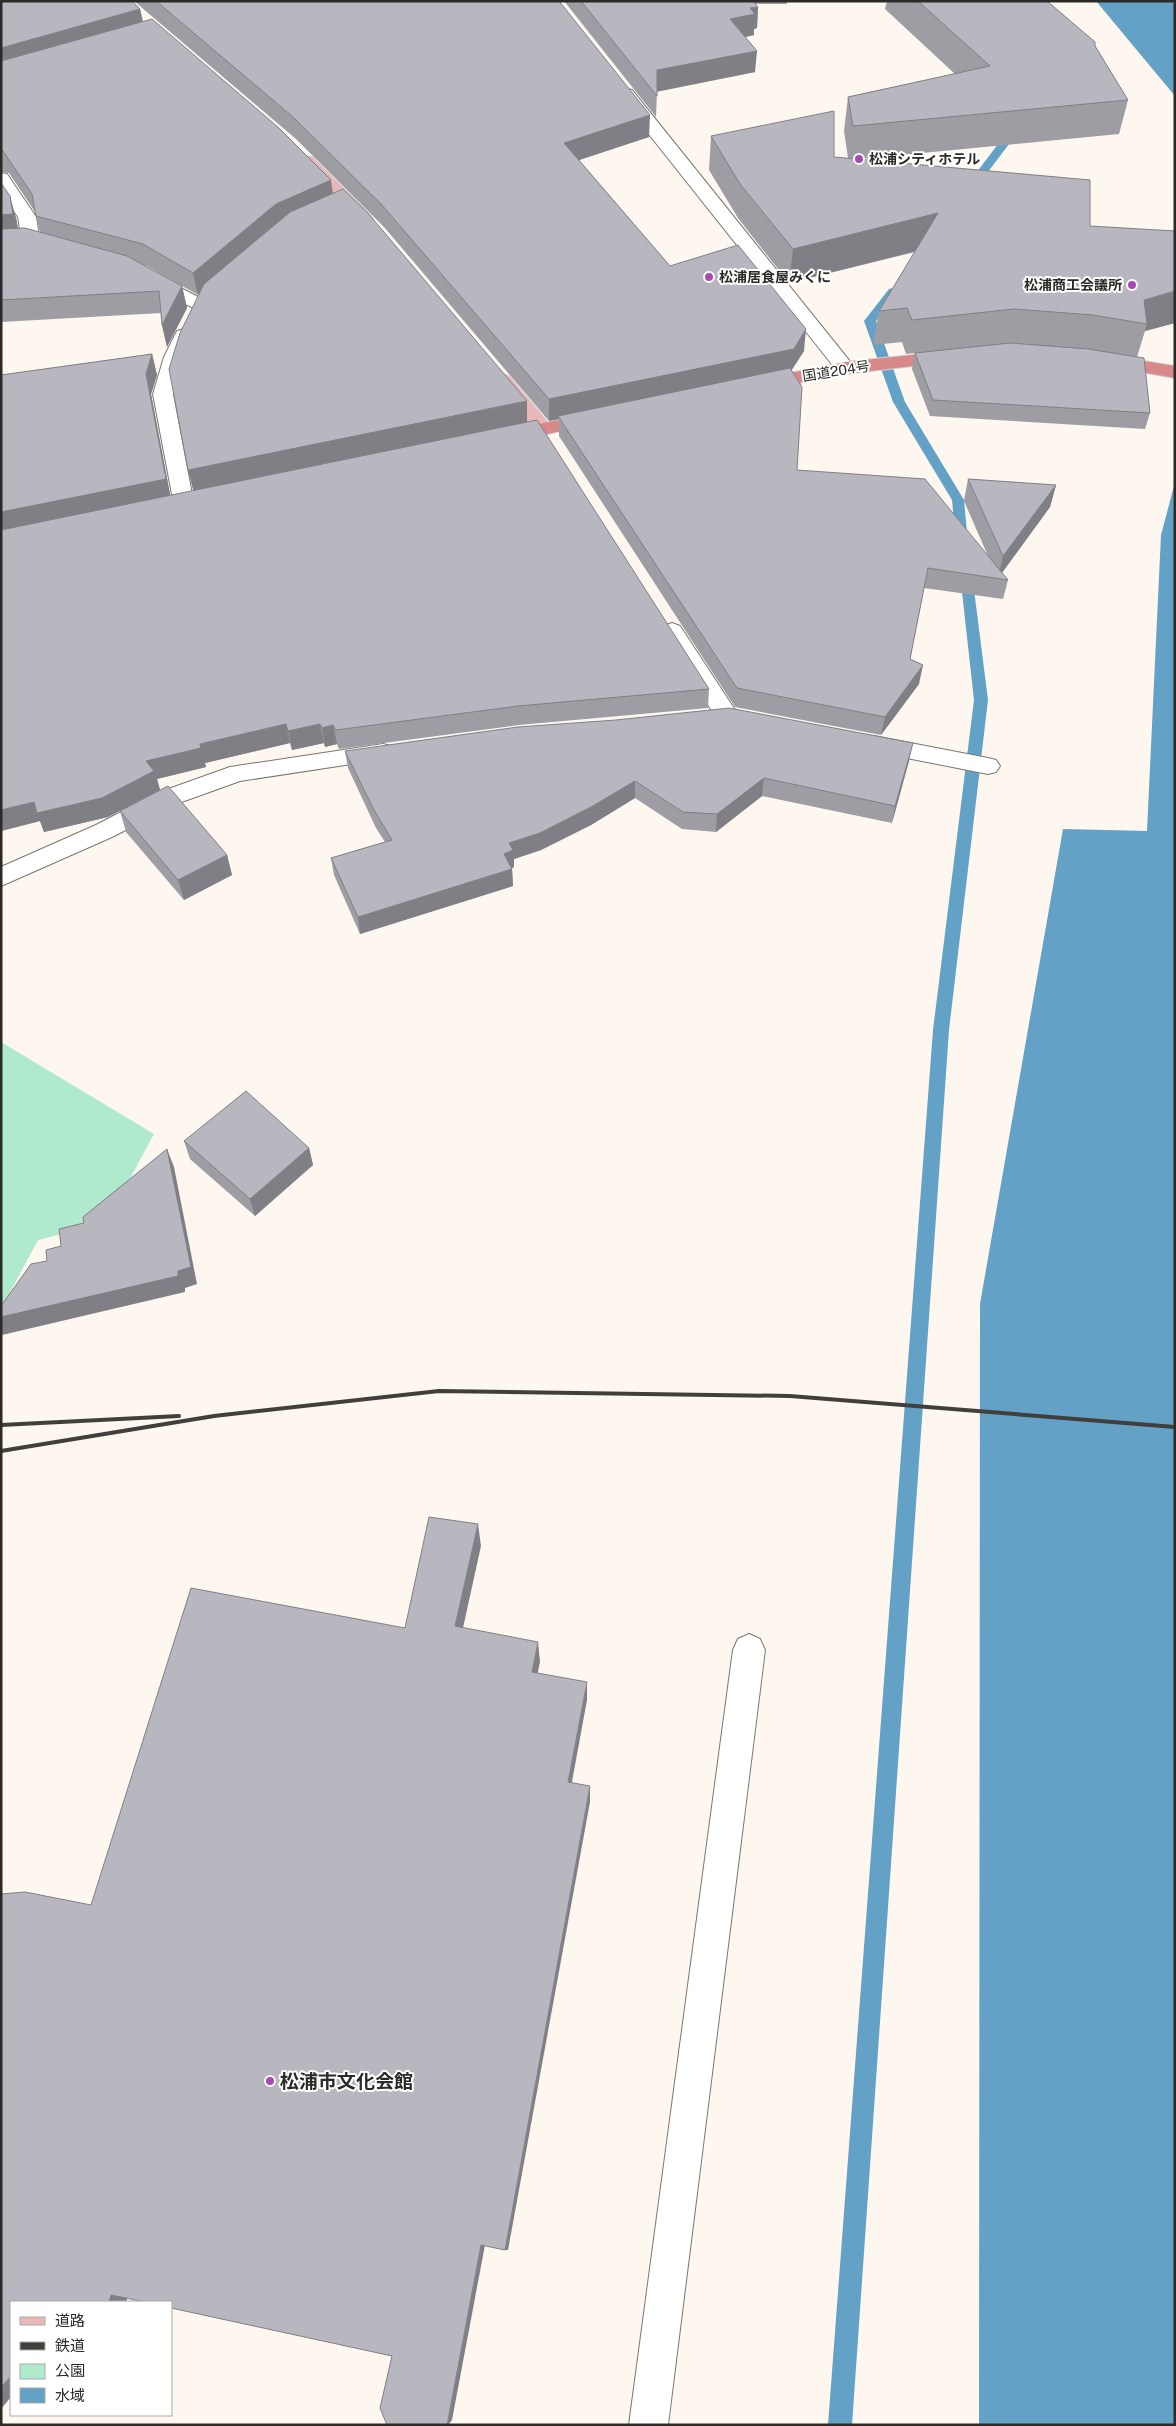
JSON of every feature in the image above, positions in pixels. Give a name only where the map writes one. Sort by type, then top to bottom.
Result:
[{"type":"highway","name":"国道204号","points":[[738,390],[845,368],[968,355]]},
{"type":"highway","points":[[1093,358],[1175,372]]},
{"type":"highway","points":[[485,441],[548,437],[611,415]]},
{"type":"highway","points":[[174,507],[203,501]]},
{"type":"main road","points":[[296,151],[377,232]]},
{"type":"main road","points":[[492,368],[548,437]]},
{"type":"street","points":[[614,79],[845,368]]},
{"type":"street","points":[[1,178],[26,216],[31,242]]},
{"type":"street","points":[[332,212],[349,204]]},
{"type":"street","points":[[11,244],[31,242],[49,247]]},
{"type":"street","points":[[140,272],[199,305]]},
{"type":"street","points":[[174,507],[163,394],[174,357],[199,305],[236,274]]},
{"type":"street","points":[[662,616],[737,717],[699,719]]},
{"type":"street","points":[[853,740],[988,766]]},
{"type":"street","points":[[1,876],[104,831],[168,798],[238,773],[404,749]]},
{"type":"street","points":[[648,2425],[749,1650]]},
{"type":"green space","points":[[1,1042],[154,1134],[106,1223],[38,1240],[1,1309]]},
{"type":"water","points":[[1096,1],[1175,1],[1175,96]]},
{"type":"water","points":[[1175,482],[1175,2425],[979,2425],[980,1304],[1063,829],[1147,831],[1161,535]]},
{"type":"building","points":[[1,1],[132,1],[140,9],[1,48]]},
{"type":"building","points":[[156,1],[559,1],[650,115],[564,143],[670,266],[738,245],[806,329],[794,349],[549,399],[382,205],[293,117]]},
{"type":"building","points":[[581,1],[753,1],[758,7],[750,8],[755,14],[730,19],[757,51],[657,70],[657,96]]},
{"type":"building","points":[[918,1],[1047,1],[1095,42],[1095,46],[1128,100],[853,126],[848,97],[990,66]]},
{"type":"building","points":[[152,19],[279,128],[331,180],[276,204],[193,273],[143,244],[36,216],[32,194],[3,151],[1,151],[1,61]]},
{"type":"building","points":[[834,111],[834,157],[1090,180],[1090,226],[1175,231],[1175,291],[1144,300],[1147,324],[1093,315],[1014,309],[912,320],[907,308],[879,311],[938,213],[793,249],[740,184],[711,136]]},
{"type":"building","points":[[1,183],[10,196],[13,214],[1,215]]},
{"type":"building","points":[[343,189],[367,212],[527,401],[188,470],[169,369],[180,333],[204,284],[290,212]]},
{"type":"building","points":[[25,228],[127,256],[182,286],[162,325],[159,291],[1,300],[1,229]]},
{"type":"building","points":[[1010,343],[1088,349],[1144,358],[1150,413],[933,400],[915,353]]},
{"type":"building","points":[[152,354],[146,374],[166,479],[1,512],[1,375]]},
{"type":"building","points":[[790,368],[802,387],[797,470],[925,479],[1008,580],[928,568],[910,659],[923,665],[885,717],[737,688],[558,416]]},
{"type":"building","points":[[537,420],[709,689],[518,706],[336,730],[333,725],[322,728],[320,724],[288,731],[286,724],[200,744],[201,748],[146,761],[154,771],[102,798],[37,813],[34,802],[1,810],[1,530]]},
{"type":"building","points":[[968,479],[1056,485],[1003,556]]},
{"type":"building","points":[[729,708],[913,743],[895,806],[764,778],[717,814],[683,812],[635,781],[591,807],[540,833],[509,843],[513,850],[504,854],[512,869],[358,917],[331,858],[392,840],[374,810],[345,751],[518,727],[616,720]]},
{"type":"building","points":[[168,786],[227,855],[178,880],[120,811]]},
{"type":"building","points":[[246,1091],[309,1148],[250,1199],[184,1141]]},
{"type":"building","points":[[167,1149],[191,1267],[178,1271],[178,1276],[1,1317],[1,1306],[31,1264],[47,1261],[46,1250],[61,1246],[59,1229],[84,1223],[83,1217]]},
{"type":"building","name":"松浦市文化会館","points":[[429,1517],[478,1524],[455,1626],[538,1642],[532,1672],[587,1682],[568,1782],[590,1786],[505,2250],[481,2245],[447,2425],[387,2425],[380,2408],[392,2356],[172,2308],[172,2301],[140,2301],[111,2295],[109,2301],[10,2301],[10,2377],[1,2387],[1,1894],[25,1892],[91,1905],[191,1588],[405,1628]]},
{"type":"waterway","points":[[971,187],[1015,129]]},
{"type":"waterway","points":[[893,291],[870,321],[899,402],[958,500],[962,542]]},
{"type":"waterway","points":[[840,2425],[941,1030],[981,700],[966,574]]},
{"type":"railway","points":[[1,1451],[214,1416],[439,1391],[790,1396],[1175,1427]]},
{"type":"railway","points":[[1,1425],[179,1416]]},
{"type":"place","name":"松浦シティホテル","points":[[859,159]]},
{"type":"place","name":"松浦居食屋みくに","points":[[709,277]]},
{"type":"place","name":"松浦商工会議所","points":[[1132,285]]},
{"type":"place","name":"松浦市文化会館","points":[[270,2081]]}]
